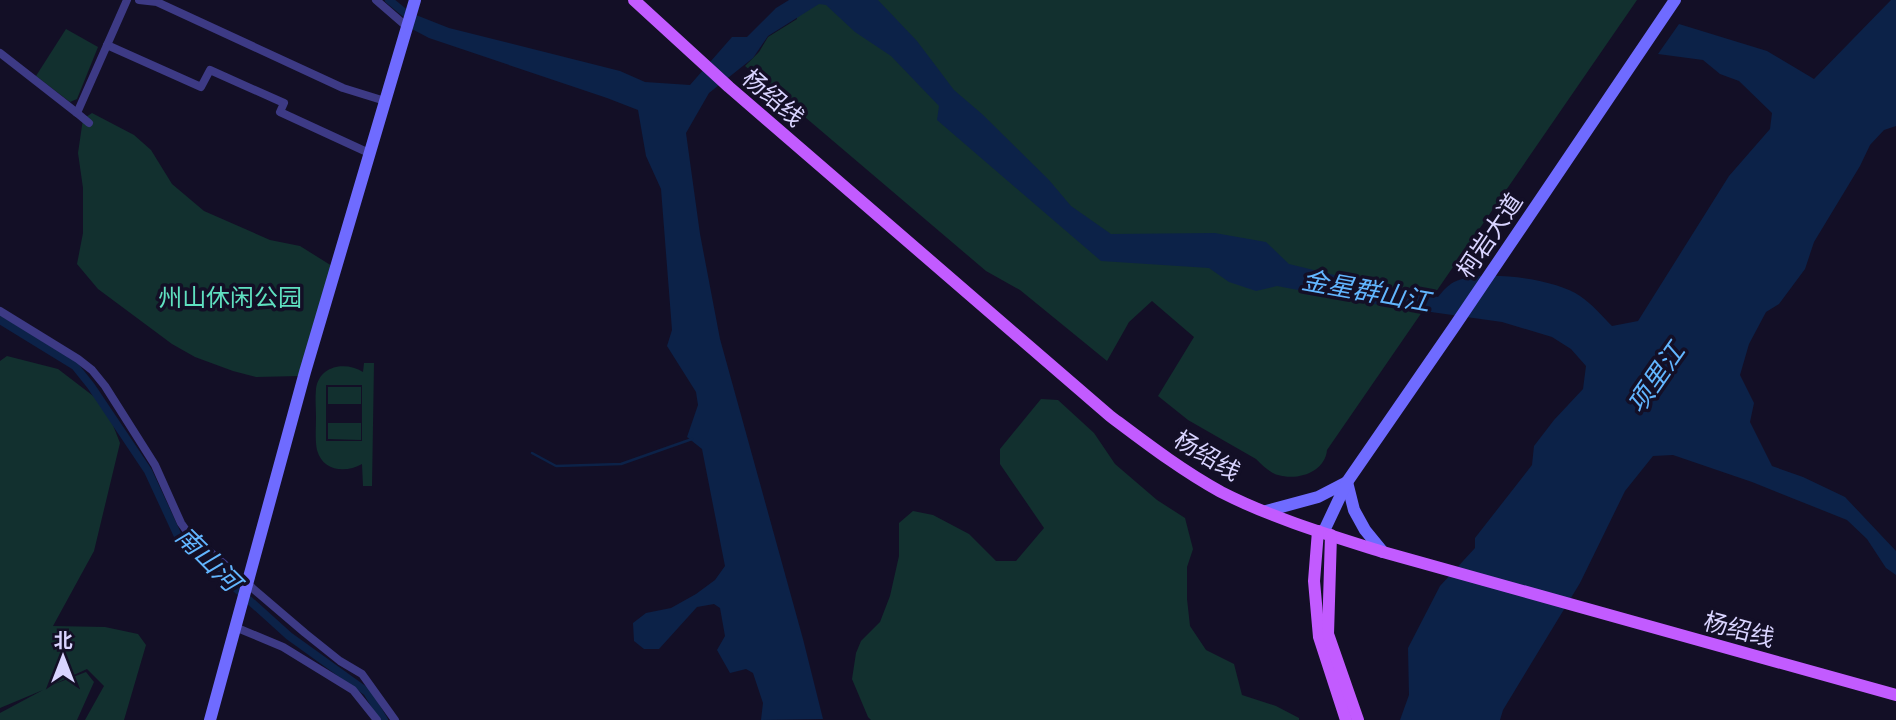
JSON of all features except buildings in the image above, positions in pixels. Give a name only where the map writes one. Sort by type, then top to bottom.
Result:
[{"type":"main road","name":"杨绍线","points":[[634,0],[729,87],[1110,416],[1168,460],[1223,492],[1324,533],[1383,552],[1896,695]]},
{"type":"main road","name":"柯岩大道","points":[[1324,533],[1314,581],[1319,637],[1346,720]]},
{"type":"main road","name":"柯岩大道","points":[[1324,533],[1328,634],[1358,720]]},
{"type":"street","points":[[78,113],[127,0]]},
{"type":"street","points":[[139,0],[158,2],[343,88],[385,101]]},
{"type":"street","points":[[376,0],[406,26]]},
{"type":"street","points":[[210,720],[305,372],[415,0]]},
{"type":"street","name":"柯岩大道","points":[[1324,533],[1347,482],[1674,1]]},
{"type":"street","points":[[107,45],[201,87],[210,69],[284,103],[280,113],[369,153]]},
{"type":"street","points":[[0,53],[89,123]]},
{"type":"street","points":[[0,311],[92,370],[106,386],[155,465],[188,533],[305,633],[340,661],[362,674],[393,716],[376,719],[353,691],[283,647],[235,627]]},
{"type":"street","points":[[1266,511],[1318,497],[1347,482],[1354,510],[1365,530],[1383,552]]},
{"type":"green space","points":[[795,0],[1637,0],[1327,450],[1321,464],[1302,476],[1286,477],[1272,472],[1256,459],[1188,420],[1158,396],[1194,337],[1152,301],[1129,322],[1107,361],[1020,290],[986,271],[745,66],[759,52],[768,37],[797,19]]},
{"type":"green space","points":[[66,29],[98,47],[77,99],[70,102],[36,76]]},
{"type":"green space","name":"州山休闲公园","points":[[92,113],[134,135],[151,150],[172,184],[204,211],[270,240],[300,246],[332,266],[299,376],[256,377],[195,357],[172,344],[98,289],[77,264],[83,233],[83,188],[78,153],[83,119]]},
{"type":"green space","points":[[7,356],[58,369],[105,405],[120,443],[94,551],[53,626],[105,627],[138,634],[146,645],[124,720],[85,720],[104,686],[87,669],[52,685],[86,672],[94,682],[77,720],[0,720],[0,713],[43,690],[0,708],[0,361]]},
{"type":"green space","points":[[364,363],[374,363],[372,486],[363,486],[362,464],[349,469],[336,469],[324,463],[316,442],[316,389],[322,375],[341,366],[363,372]],"holes":[[[326,385],[362,385],[362,441],[326,441]]]},
{"type":"green space","points":[[328,387],[361,387],[361,404],[328,404]]},
{"type":"green space","points":[[1041,399],[1058,400],[1094,433],[1115,464],[1157,500],[1185,518],[1193,549],[1187,567],[1190,626],[1206,650],[1234,664],[1242,695],[1276,706],[1299,720],[871,720],[868,717],[852,679],[856,653],[861,641],[880,622],[890,596],[899,556],[899,523],[913,511],[933,515],[969,534],[996,561],[1016,561],[1044,528],[1000,464],[1000,449]]},
{"type":"green space","points":[[328,423],[361,423],[361,440],[328,439]]},
{"type":"water","points":[[789,0],[878,0],[917,41],[954,90],[1049,180],[1071,206],[1111,234],[1215,233],[1266,242],[1289,264],[1438,297],[1452,283],[1466,278],[1499,276],[1536,280],[1554,284],[1580,296],[1612,326],[1638,321],[1729,176],[1770,129],[1772,113],[1739,81],[1720,74],[1703,60],[1658,54],[1679,24],[1767,51],[1814,79],[1891,0],[1896,0],[1896,126],[1884,130],[1870,145],[1814,242],[1805,269],[1779,304],[1766,312],[1749,344],[1740,375],[1754,403],[1750,422],[1772,466],[1845,497],[1896,551],[1896,575],[1886,568],[1867,539],[1847,520],[1752,482],[1673,455],[1653,456],[1625,491],[1580,583],[1503,710],[1500,720],[1400,720],[1409,695],[1408,648],[1440,586],[1475,548],[1475,538],[1532,465],[1534,446],[1583,389],[1586,366],[1571,349],[1552,337],[1502,322],[1367,303],[1277,286],[1256,291],[1229,282],[1209,268],[1101,261],[937,120],[939,106],[891,56],[855,32],[826,5],[819,4],[768,36],[753,58],[709,93],[686,133],[700,234],[720,339],[823,719],[761,720],[763,703],[753,673],[746,669],[730,673],[717,650],[725,636],[720,608],[714,604],[697,607],[659,649],[644,649],[634,641],[633,623],[646,613],[671,608],[696,594],[715,580],[725,566],[702,449],[687,437],[698,405],[696,392],[667,346],[672,330],[661,189],[646,156],[638,110],[429,38],[410,28],[416,15],[449,28],[620,71],[645,82],[690,85],[732,37],[747,37],[776,8]]},
{"type":"waterway","points":[[389,0],[411,18]]},
{"type":"waterway","name":"南山河","points":[[0,320],[75,366],[148,471],[178,536],[289,636],[367,692],[384,720]]},
{"type":"waterway","points":[[532,453],[556,466],[621,464],[692,439]]},
{"type":"water label","name":"金星群山江","points":[[1366,291]]},
{"type":"water label","name":"项里江","points":[[1656,378]]}]
